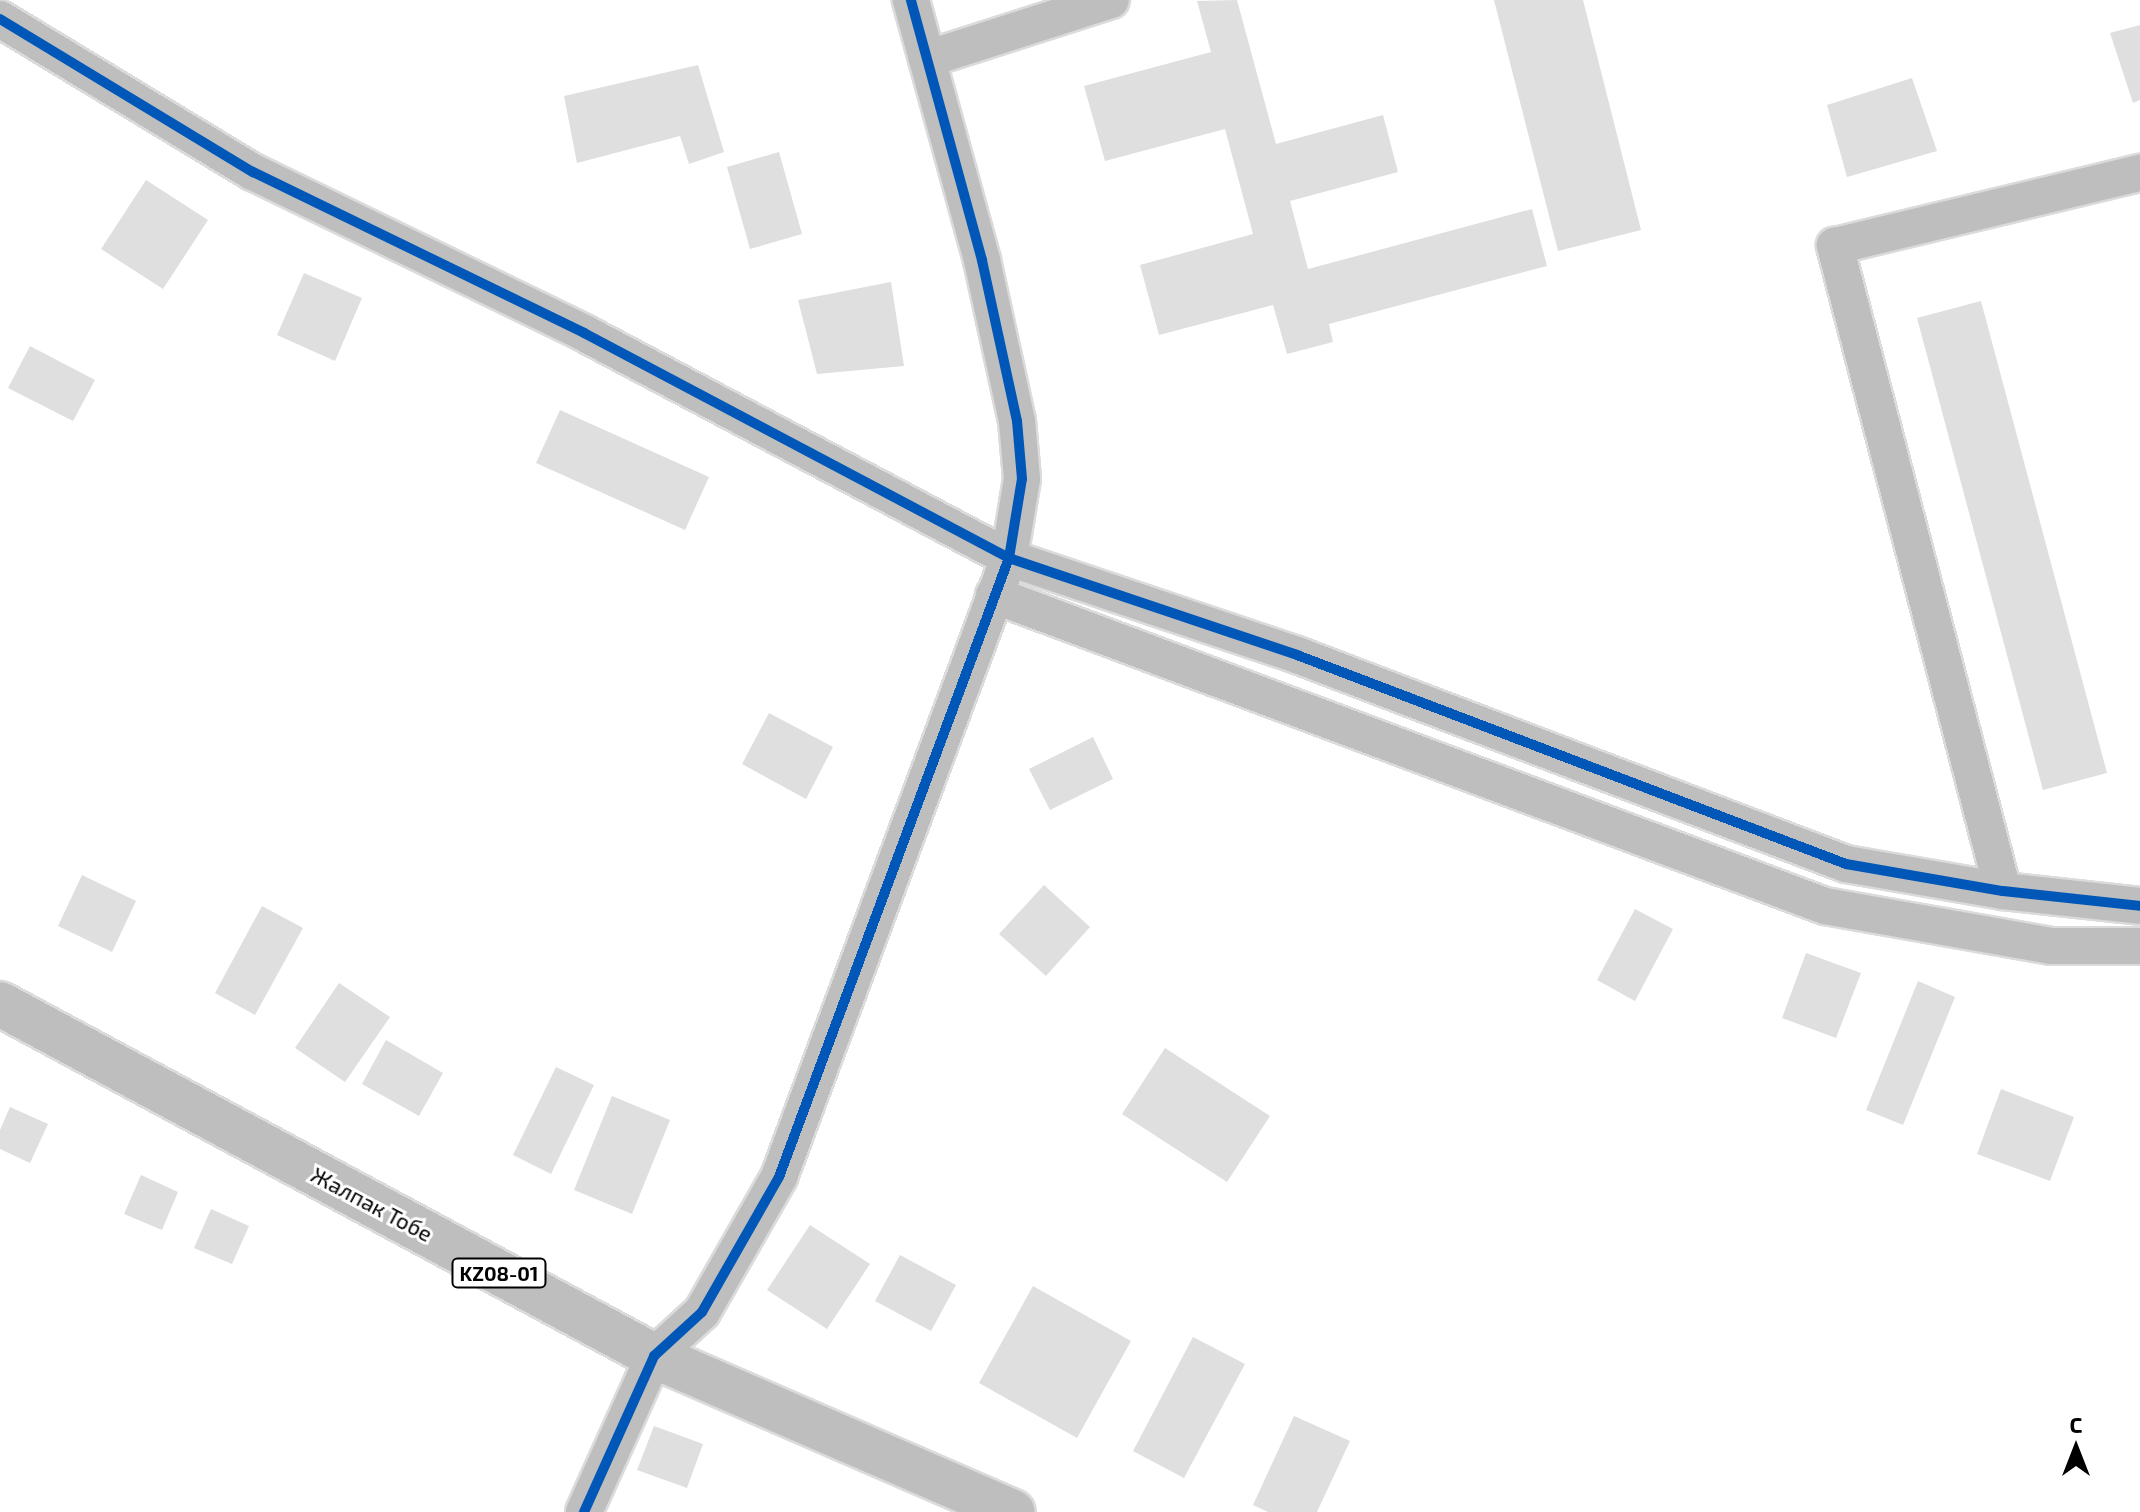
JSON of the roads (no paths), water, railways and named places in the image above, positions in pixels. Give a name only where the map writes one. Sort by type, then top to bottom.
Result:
[{"type":"main road","name":"Жалпак Тобе","points":[[0,1004],[654,1356],[1012,1512]]},
{"type":"street","points":[[584,1512],[654,1356],[702,1312],[779,1177],[1009,558],[1022,479],[1017,421],[982,260],[911,0]]},
{"type":"street","points":[[927,59],[1111,0]]},
{"type":"street","points":[[0,19],[253,172],[584,333],[1009,558],[1297,655],[1846,864],[2003,891],[2140,906]]},
{"type":"street","points":[[2003,891],[1835,246],[2140,173]]},
{"type":"street","points":[[994,595],[1825,906],[2051,946],[2140,946]]}]
